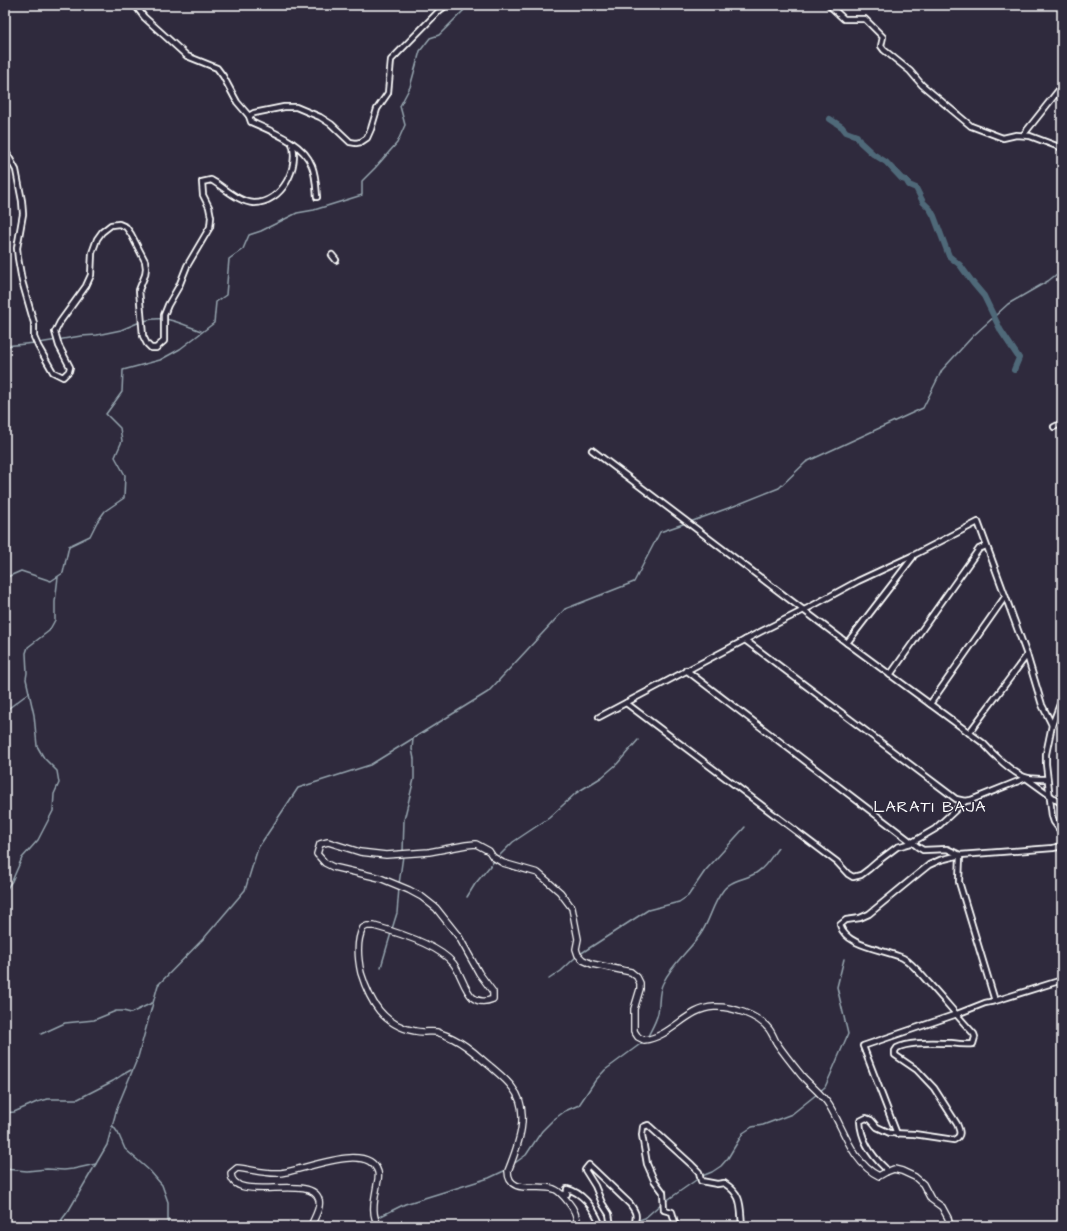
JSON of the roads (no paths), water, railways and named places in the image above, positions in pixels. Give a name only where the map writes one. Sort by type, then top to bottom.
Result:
[{"type":"street","points":[[135,5],[144,17],[187,56],[217,68],[237,102],[249,116],[251,122],[284,136],[307,157],[312,165],[317,197]]},
{"type":"street","points":[[249,116],[254,113],[284,107],[296,107],[314,114],[331,124],[350,142],[361,142],[366,138],[371,129],[377,110],[388,93],[391,60],[440,10],[448,5]]},
{"type":"street","points":[[829,5],[844,19],[865,19],[883,37],[881,46],[884,50],[910,71],[922,85],[971,126],[1003,138],[1024,134],[1062,148]]},
{"type":"street","points":[[1024,134],[1062,86]]},
{"type":"street","points":[[5,150],[16,170],[22,200],[23,214],[18,258],[22,280],[34,323],[34,337],[53,372],[63,377],[69,372],[70,366],[55,332],[60,322],[86,286],[91,275],[90,265],[94,246],[102,232],[114,224],[119,224],[126,227],[145,261],[145,275],[138,290],[143,336],[151,348],[156,348],[164,341],[164,315],[168,305],[179,286],[187,266],[210,227],[210,207],[204,194],[202,182],[211,180],[234,196],[253,203],[263,202],[272,198],[278,193],[289,177],[294,157],[292,143]]},
{"type":"street","points":[[332,255],[336,260]]},
{"type":"street","points":[[1054,427],[1062,423]]},
{"type":"street","points":[[592,450],[847,643],[983,743],[994,756],[1009,768],[1026,778],[1062,804]]},
{"type":"street","points":[[599,717],[858,581],[914,555],[978,522],[1027,655],[1042,705],[1052,725]]},
{"type":"street","points":[[890,674],[979,549],[986,546]]},
{"type":"street","points":[[847,643],[914,555]]},
{"type":"street","points":[[930,704],[1005,597]]},
{"type":"street","points":[[745,640],[956,799],[965,801],[978,798],[1026,778],[1047,779]]},
{"type":"street","points":[[969,733],[1027,655]]},
{"type":"street","points":[[686,670],[911,842],[923,850],[947,849],[960,855]]},
{"type":"street","points":[[1062,700],[1052,725],[1046,754],[1047,779],[1054,822],[1062,833]]},
{"type":"street","points":[[626,703],[837,862],[848,874],[853,877],[861,875],[897,847],[911,842],[936,828],[965,801]]},
{"type":"street","points":[[578,1226],[578,1217],[573,1208],[562,1194],[555,1189],[548,1187],[527,1187],[515,1185],[508,1178],[508,1171],[521,1129],[522,1116],[522,1105],[513,1087],[470,1050],[454,1039],[437,1032],[416,1032],[402,1028],[390,1021],[381,1014],[373,1003],[365,985],[359,960],[359,940],[363,928],[367,926],[374,926],[419,942],[445,955],[453,963],[469,995],[477,1000],[485,1002],[493,999],[493,992],[479,973],[459,937],[436,908],[422,897],[380,878],[333,867],[317,854],[320,844],[328,842],[360,852],[386,855],[429,852],[476,844],[489,851],[494,857],[503,863],[525,868],[538,873],[560,892],[572,908],[578,939],[576,949],[583,960],[592,964],[631,972],[637,976],[640,983],[640,989],[634,1009],[633,1021],[634,1031],[638,1037],[644,1040],[656,1038],[692,1014],[703,1008],[714,1006],[728,1007],[744,1012],[758,1020],[768,1028],[777,1043],[803,1077],[828,1103],[843,1133],[859,1159],[870,1172],[879,1176],[894,1169],[902,1170],[915,1177],[923,1184],[931,1199],[942,1207],[948,1218],[950,1226]]},
{"type":"street","points":[[886,1172],[885,1168],[874,1158],[869,1149],[860,1128],[860,1121],[866,1118],[871,1120],[877,1127],[890,1133],[921,1135],[954,1140],[959,1138],[960,1130],[934,1088],[917,1070],[895,1055],[895,1051],[900,1046],[908,1044],[951,1043],[968,1045],[973,1044],[975,1037],[957,1014],[920,973],[904,958],[880,949],[859,944],[845,935],[840,925],[846,920],[860,918],[869,914],[929,865],[950,857],[1062,846]]},
{"type":"street","points":[[960,855],[959,882],[995,1001]]},
{"type":"street","points":[[897,1134],[863,1046],[985,1003],[1062,980]]},
{"type":"street","points":[[676,1226],[672,1212],[664,1210],[663,1192],[654,1180],[647,1164],[642,1127],[648,1124],[699,1172],[701,1181],[717,1184],[724,1183],[732,1188],[737,1194],[742,1226]]},
{"type":"street","points":[[311,1226],[320,1201],[314,1192],[300,1188],[244,1187],[233,1182],[231,1173],[236,1168],[278,1173],[305,1168],[333,1160],[356,1158],[366,1160],[373,1164],[378,1172],[374,1202],[374,1218],[379,1226]]},
{"type":"street","points":[[611,1226],[609,1214],[586,1170],[589,1165],[630,1204],[635,1211],[637,1218],[633,1226]]},
{"type":"street","points":[[562,1194],[567,1194],[567,1189],[575,1191],[590,1207],[601,1226]]},
{"type":"waterway","points":[[5,578],[21,571],[51,581],[63,573],[69,546],[90,536],[97,522],[105,511],[124,498],[125,475],[115,457],[122,441],[120,428],[106,414],[122,392],[123,370],[160,360],[180,349],[214,323],[216,302],[226,295],[229,259],[243,249],[249,235],[261,231],[297,213],[314,210],[362,195],[362,181],[397,143],[405,125],[400,106],[410,87],[420,51],[430,38],[439,35],[469,5]]},
{"type":"waterway","points":[[830,119],[842,127],[846,132],[857,136],[860,142],[873,154],[886,162],[902,179],[906,180],[909,185],[916,188],[923,202],[934,216],[949,256],[960,265],[984,296],[1001,331],[1019,358],[1014,370]]},
{"type":"waterway","points":[[690,522],[779,488],[806,462],[923,408],[942,370],[973,336],[1008,304],[1048,281],[1062,270]]},
{"type":"waterway","points":[[144,321],[152,319],[166,319],[201,331]]},
{"type":"waterway","points":[[39,343],[97,335],[121,330],[140,322]]},
{"type":"waterway","points":[[5,346],[35,343]]},
{"type":"waterway","points":[[57,1226],[69,1210],[107,1145],[117,1108],[138,1057],[158,985],[205,937],[245,890],[258,848],[298,788],[370,765],[488,692],[565,609],[634,582],[660,532],[686,523]]},
{"type":"waterway","points":[[5,891],[12,881],[22,858],[38,840],[53,811],[54,794],[59,783],[57,771],[44,758],[37,746],[34,715],[26,679],[26,653],[28,647],[49,631],[55,620],[55,602],[58,577]]},
{"type":"waterway","points":[[5,711],[29,693]]},
{"type":"waterway","points":[[403,852],[404,820],[414,779],[414,759],[412,749],[413,739]]},
{"type":"waterway","points":[[498,857],[513,842],[549,818],[576,793],[602,777],[617,764],[638,740]]},
{"type":"waterway","points":[[580,954],[648,910],[679,902],[688,896],[705,871],[745,827]]},
{"type":"waterway","points":[[647,1038],[657,1016],[660,990],[663,983],[675,964],[700,935],[722,892],[729,885],[760,871],[778,848]]},
{"type":"waterway","points":[[399,884],[403,856]]},
{"type":"waterway","points":[[467,897],[475,884],[495,860]]},
{"type":"waterway","points":[[392,929],[397,913],[399,888]]},
{"type":"waterway","points":[[381,967],[391,933]]},
{"type":"waterway","points":[[549,979],[561,971],[577,956]]},
{"type":"waterway","points":[[819,1092],[825,1087],[848,1034],[837,987],[844,959]]},
{"type":"waterway","points":[[41,1034],[65,1023],[94,1020],[116,1011],[131,1013],[152,1003]]},
{"type":"waterway","points":[[512,1165],[526,1155],[542,1131],[553,1120],[565,1111],[579,1105],[595,1081],[605,1070],[643,1042]]},
{"type":"waterway","points":[[5,1113],[14,1112],[48,1099],[78,1099],[131,1070]]},
{"type":"waterway","points":[[702,1176],[721,1166],[728,1158],[743,1133],[752,1127],[763,1125],[792,1114],[817,1094]]},
{"type":"waterway","points":[[113,1126],[125,1149],[150,1171],[162,1185],[168,1202],[168,1226]]},
{"type":"waterway","points":[[5,1169],[27,1171],[47,1169],[64,1170],[96,1164]]},
{"type":"waterway","points":[[377,1218],[405,1204],[489,1178],[506,1170]]},
{"type":"waterway","points":[[666,1201],[699,1178]]},
{"type":"waterway","points":[[636,1221],[645,1218],[662,1203]]},
{"type":"waterway","points":[[62,1220],[63,1226]]},
{"type":"waterway","points":[[368,1226],[374,1221]]},
{"type":"waterway","points":[[896,1226],[916,1221]]},
{"type":"waterway","points":[[625,1226],[633,1222]]},
{"type":"district","name":"LARATI BAJA","points":[[930,806]]}]
